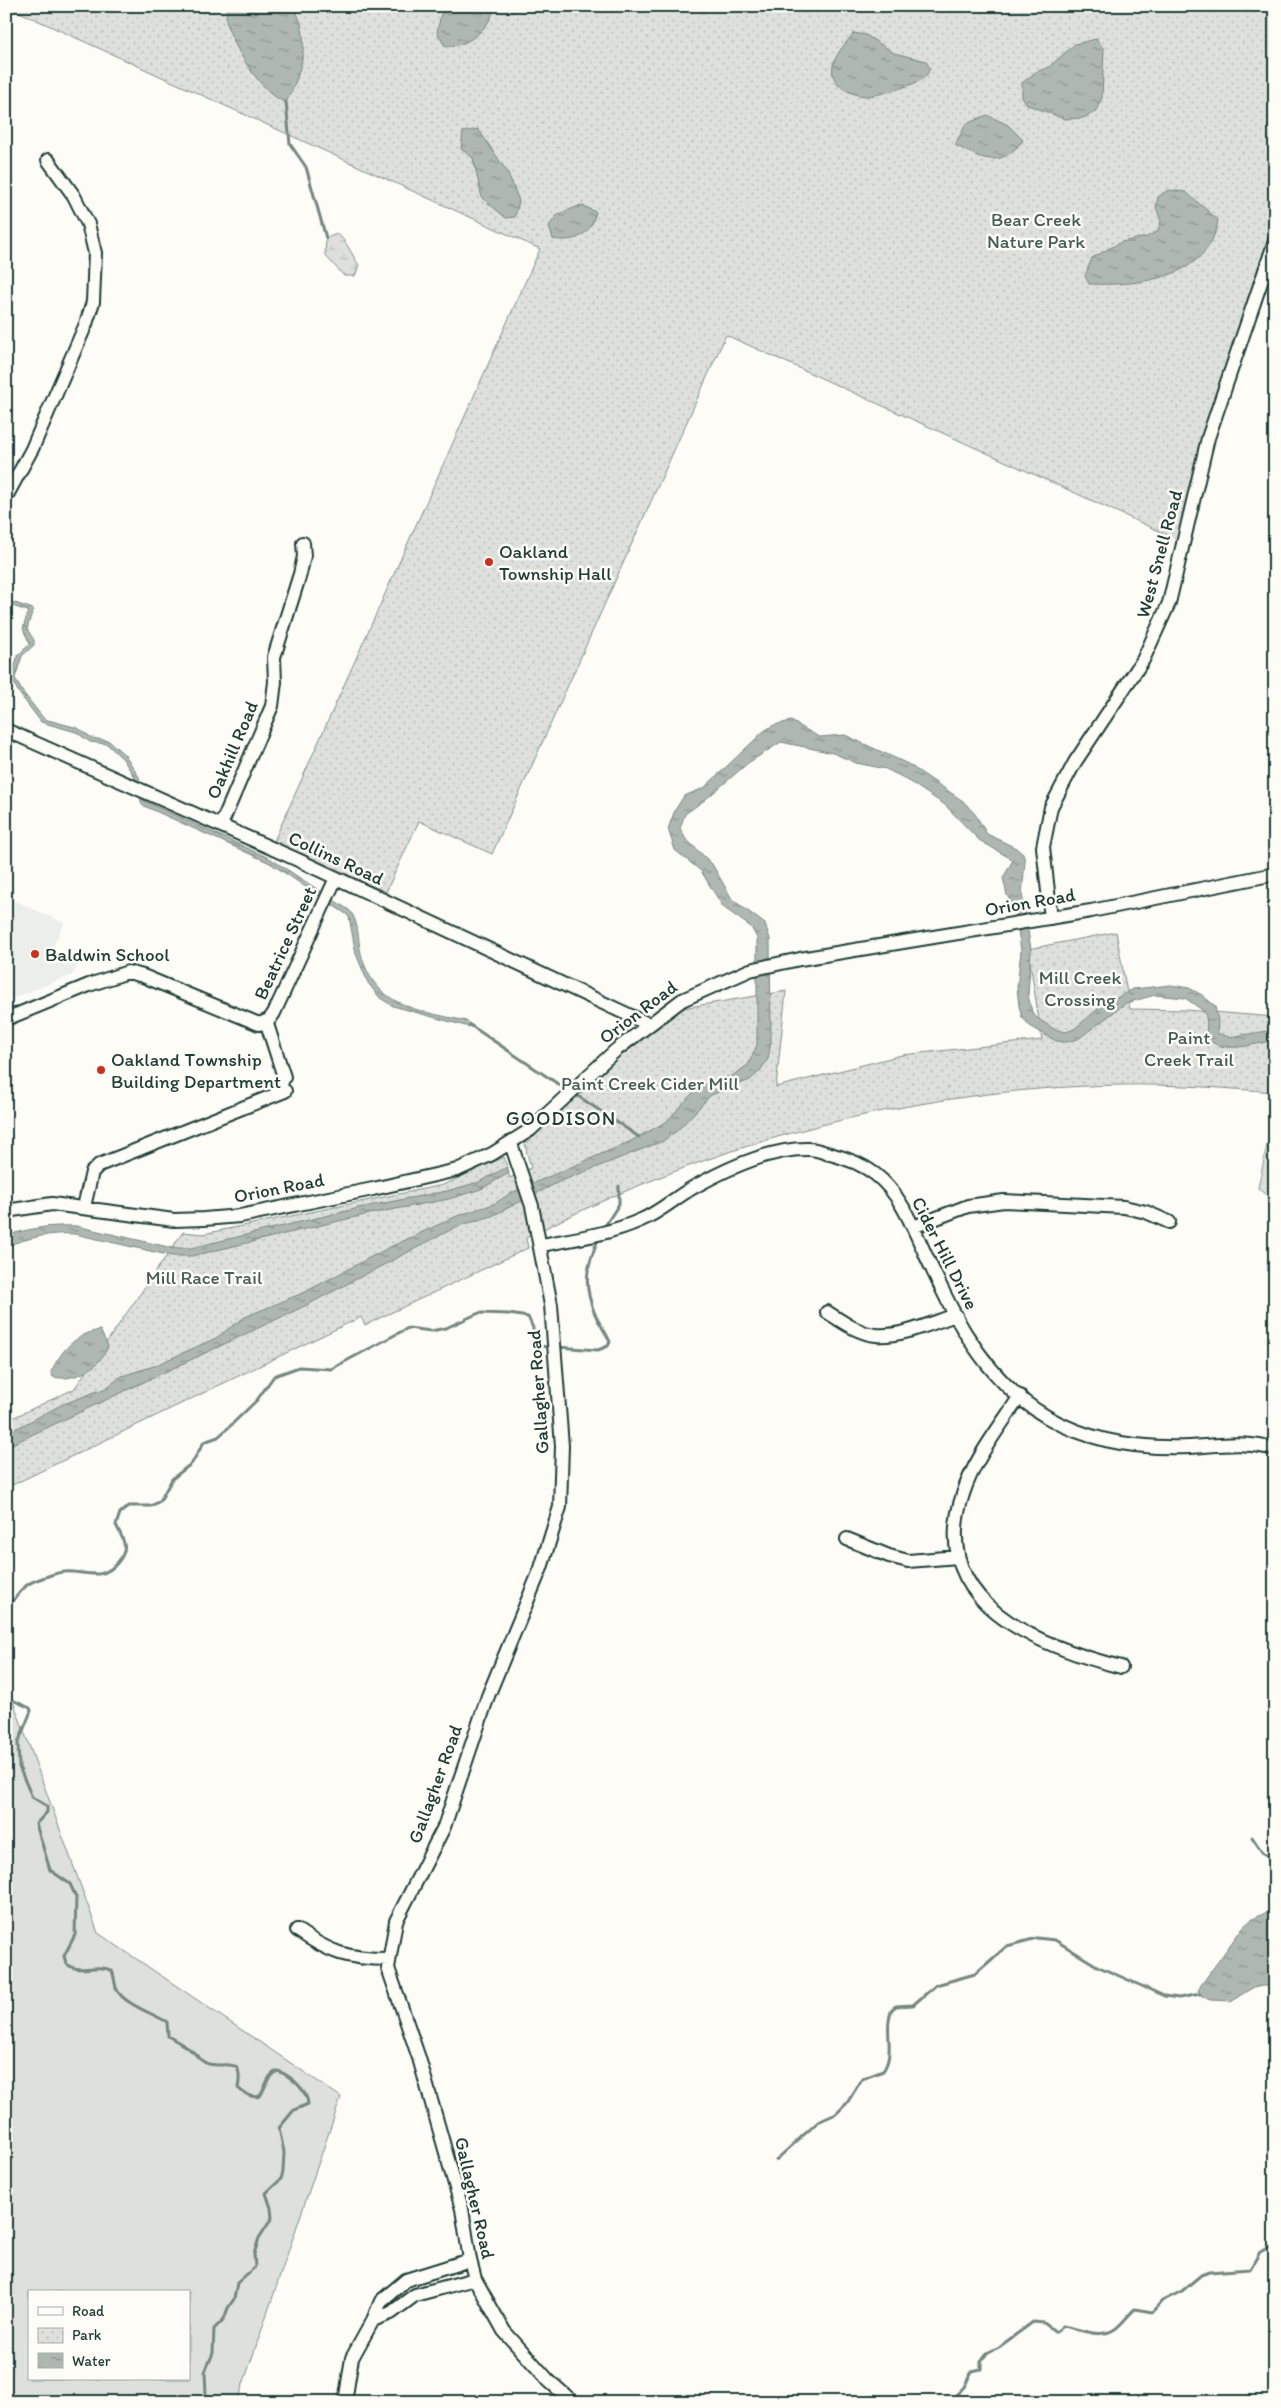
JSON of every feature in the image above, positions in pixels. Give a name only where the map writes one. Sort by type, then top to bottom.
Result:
[{"type":"street","points":[[6,497],[32,449],[86,324],[93,302],[95,253],[88,224],[74,196],[48,160]]},
{"type":"street","name":"West Snell Road","points":[[1051,918],[1043,847],[1051,807],[1075,762],[1143,660],[1169,603],[1208,438],[1275,241]]},
{"type":"street","name":"Oakhill Road","points":[[221,825],[272,706],[275,682],[274,657],[300,574],[303,543]]},
{"type":"street","name":"Collins Road","points":[[6,730],[221,825],[648,1024]]},
{"type":"street","name":"Orion Road","points":[[6,1211],[52,1204],[174,1220],[240,1216],[373,1190],[457,1170],[511,1144],[558,1106],[616,1050],[682,1000],[750,970],[775,963],[1051,918],[1275,874]]},
{"type":"street","name":"Beatrice Street","points":[[266,1021],[274,1013],[336,878]]},
{"type":"street","points":[[6,1019],[71,992],[128,972],[143,976],[260,1024],[266,1021],[284,1077],[281,1092],[225,1116],[98,1165],[92,1172],[84,1207]]},
{"type":"street","name":"Gallagher Road","points":[[511,1144],[532,1206],[551,1305],[562,1446],[560,1507],[544,1562],[488,1696],[444,1827],[396,1921],[388,1959],[388,1968],[419,2058],[462,2209],[475,2279],[504,2331],[549,2382],[574,2402]]},
{"type":"street","name":"Cider Hill Drive","points":[[541,1245],[599,1234],[641,1220],[693,1187],[727,1170],[758,1158],[809,1148],[853,1161],[874,1174],[889,1188],[913,1227],[956,1315],[986,1363],[1020,1396],[1046,1416],[1091,1436],[1138,1446],[1191,1447],[1237,1442],[1275,1449]]},
{"type":"street","points":[[913,1227],[968,1206],[1004,1201],[1124,1207],[1146,1212],[1168,1222]]},
{"type":"street","points":[[827,1312],[849,1326],[874,1335],[892,1334],[956,1315]]},
{"type":"street","points":[[1020,1396],[972,1472],[962,1495],[956,1524],[958,1556],[963,1570],[976,1594],[1006,1622],[1032,1637],[1076,1656],[1121,1667]]},
{"type":"street","points":[[847,1539],[889,1556],[908,1561],[958,1556]]},
{"type":"street","points":[[297,1930],[321,1947],[339,1955],[362,1959],[388,1959]]},
{"type":"street","points":[[345,2402],[352,2358],[374,2320],[381,2301],[406,2280],[470,2260]]},
{"type":"street","points":[[374,2320],[391,2314],[416,2295],[475,2279]]},
{"type":"shaded area","name":"Baldwin School","points":[[6,897],[64,923],[52,949],[74,959],[77,967],[72,975],[6,1001]]},
{"type":"green space","name":"Bear Creek Nature Park","points":[[6,6],[1275,6],[1275,225],[1179,540],[726,335],[492,854],[419,821],[386,892],[274,841],[540,249]]},
{"type":"green space","points":[[337,234],[346,244],[359,265],[355,276],[344,276],[325,255],[326,238]]},
{"type":"green space","name":"Paint Creek Trail","points":[[1116,932],[1130,1009],[1187,1010],[1275,1017],[1275,1092],[1158,1085],[1041,1089],[965,1097],[889,1110],[814,1127],[740,1148],[667,1174],[596,1204],[526,1238],[528,1248],[365,1325],[361,1317],[6,1488],[6,1421],[74,1389],[183,1232],[203,1234],[443,1185],[504,1157],[510,1178],[531,1168],[525,1145],[622,1053],[677,1009],[786,991],[776,1087],[902,1055],[1042,1040],[1028,949]]},
{"type":"green space","points":[[1275,1108],[1275,1203],[1258,1188]]},
{"type":"green space","points":[[6,1682],[98,1933],[341,2097],[237,2402],[6,2402]]},
{"type":"water","points":[[229,6],[293,6],[302,30],[303,54],[297,79],[286,102],[267,90],[257,79],[240,53],[228,28],[226,16]]},
{"type":"water","points":[[443,6],[494,6],[491,18],[478,34],[467,42],[455,46],[445,46],[437,32]]},
{"type":"water","points":[[854,33],[866,35],[894,53],[926,61],[930,69],[925,77],[919,81],[895,90],[870,96],[851,93],[836,81],[833,69],[838,54]]},
{"type":"water","points":[[1096,39],[1104,49],[1102,98],[1095,112],[1083,118],[1065,119],[1028,105],[1022,98],[1022,83],[1036,72],[1049,67],[1075,44]]},
{"type":"water","points":[[987,115],[1008,125],[1023,140],[1007,155],[991,159],[983,158],[955,145],[966,124]]},
{"type":"water","points":[[478,129],[508,173],[519,201],[515,217],[506,218],[482,198],[473,158],[461,149],[463,132]]},
{"type":"water","points":[[1168,190],[1186,192],[1218,220],[1212,240],[1201,255],[1187,267],[1169,275],[1129,283],[1089,284],[1085,276],[1092,258],[1121,242],[1147,237],[1158,231],[1161,221],[1156,207],[1158,197]]},
{"type":"water","points":[[581,205],[596,212],[586,232],[569,240],[553,239],[549,226],[557,215]]},
{"type":"water","points":[[6,600],[33,609],[27,629],[34,640],[34,645],[22,656],[15,678],[22,691],[44,719],[78,728],[92,738],[109,741],[126,756],[139,777],[144,801],[271,859],[349,910],[356,923],[360,949],[366,968],[375,983],[386,994],[399,1003],[414,1009],[466,1021],[470,1024],[469,1027],[393,1006],[380,998],[368,983],[356,954],[349,917],[346,914],[270,863],[142,805],[135,778],[123,759],[107,744],[90,742],[76,732],[41,722],[19,693],[11,678],[18,655],[30,644],[23,629],[28,611],[6,604]]},
{"type":"water","points":[[791,721],[819,737],[845,735],[908,764],[963,801],[975,814],[987,834],[1016,848],[1023,854],[1025,861],[1022,894],[1031,949],[1028,995],[1032,1012],[1037,1018],[1054,1029],[1066,1032],[1074,1029],[1102,1006],[1133,989],[1171,985],[1189,988],[1202,995],[1215,1006],[1218,1022],[1217,1033],[1229,1037],[1275,1030],[1275,1040],[1248,1046],[1220,1046],[1206,1036],[1207,1023],[1205,1012],[1185,998],[1155,995],[1126,1003],[1078,1039],[1067,1042],[1056,1041],[1030,1026],[1022,1017],[1019,1006],[1017,988],[1021,950],[1015,911],[1007,895],[1003,878],[1013,860],[979,840],[945,805],[904,778],[886,769],[856,763],[833,753],[781,742],[748,763],[706,799],[685,814],[680,828],[685,838],[712,864],[732,899],[765,924],[770,939],[771,1041],[768,1059],[760,1071],[750,1080],[711,1095],[678,1130],[663,1141],[559,1182],[492,1216],[458,1226],[307,1305],[6,1447],[6,1434],[61,1405],[106,1388],[122,1376],[154,1366],[216,1338],[245,1317],[305,1292],[388,1248],[457,1216],[494,1204],[511,1193],[629,1142],[666,1122],[693,1093],[708,1082],[732,1076],[748,1065],[757,1045],[757,938],[751,927],[723,907],[701,871],[675,850],[668,829],[675,810],[684,796],[704,788],[764,731],[774,725]]},
{"type":"water","points":[[507,1167],[509,1173],[481,1189],[449,1199],[364,1215],[192,1256],[172,1256],[75,1234],[40,1236],[6,1246],[6,1236],[41,1228],[76,1226],[173,1248],[191,1248],[363,1207],[447,1191],[479,1182]]},
{"type":"water","points":[[100,1330],[108,1346],[93,1367],[86,1372],[70,1377],[53,1377],[51,1372],[55,1364],[70,1345],[83,1335]]},
{"type":"water","points":[[1275,1908],[1275,1985],[1254,1987],[1231,2001],[1210,2000],[1202,1996],[1198,1991],[1201,1985],[1243,1927],[1251,1920]]},
{"type":"waterway","points":[[286,102],[290,144],[306,167],[326,238]]},
{"type":"waterway","points":[[470,1025],[567,1090]]},
{"type":"waterway","points":[[575,1094],[639,1137]]},
{"type":"waterway","points":[[603,1229],[619,1204],[619,1186]]},
{"type":"waterway","points":[[557,1347],[598,1350],[608,1346],[610,1342],[595,1314],[587,1284],[591,1257],[599,1237]]},
{"type":"waterway","points":[[6,1607],[27,1585],[39,1579],[61,1572],[95,1574],[103,1573],[110,1569],[118,1562],[124,1552],[124,1544],[116,1525],[120,1513],[129,1506],[151,1506],[160,1501],[172,1479],[192,1463],[204,1442],[218,1437],[227,1429],[257,1400],[274,1376],[299,1367],[331,1369],[408,1328],[431,1331],[446,1328],[479,1313],[528,1317],[533,1328],[533,1344],[551,1347]]},
{"type":"waterway","points":[[6,1697],[30,1708],[31,1711],[18,1743],[19,1767],[32,1797],[47,1806],[47,1812],[36,1824],[50,1870],[70,1884],[76,1897],[75,1935],[64,1956],[66,1963],[76,1968],[100,1968],[112,1971],[116,1988],[121,1995],[132,2004],[167,2022],[168,2036],[192,2051],[204,2062],[235,2066],[239,2077],[238,2088],[245,2094],[254,2097],[260,2096],[271,2075],[278,2071],[298,2084],[307,2099],[308,2104],[294,2110],[279,2128],[284,2152],[283,2172],[281,2179],[266,2193],[272,2218],[259,2238],[254,2254],[255,2267],[237,2283],[234,2299],[224,2319],[214,2329],[213,2353],[205,2372],[206,2395],[202,2400],[183,2402]]},
{"type":"waterway","points":[[1252,1837],[1262,1852],[1275,1861]]},
{"type":"waterway","points":[[776,2160],[818,2122],[836,2114],[847,2103],[862,2079],[883,2071],[889,2057],[889,2025],[892,2009],[896,2006],[913,2005],[936,1985],[975,1974],[1007,1946],[1037,1938],[1055,1940],[1097,1966],[1164,1996],[1179,1998],[1200,1994]]},
{"type":"waterway","points":[[949,2402],[964,2387],[972,2371],[981,2369],[981,2361],[987,2353],[999,2347],[1033,2322],[1044,2323],[1056,2332],[1063,2326],[1096,2333],[1109,2332],[1118,2327],[1135,2309],[1152,2312],[1162,2301],[1182,2291],[1201,2275],[1209,2272],[1250,2269],[1260,2252],[1275,2245]]},
{"type":"place","name":"Oakland Township Hall","points":[[489,562]]},
{"type":"place","name":"Baldwin School","points":[[35,954]]},
{"type":"place","name":"Oakland Township Building Department","points":[[101,1070]]},
{"type":"district","name":"GOODISON","points":[[561,1118]]},
{"type":"park label","name":"Mill Creek Crossing","points":[[1080,988]]},
{"type":"park label","name":"Paint Creek Cider Mill","points":[[650,1083]]},
{"type":"park label","name":"Mill Race Trail","points":[[204,1277]]}]
